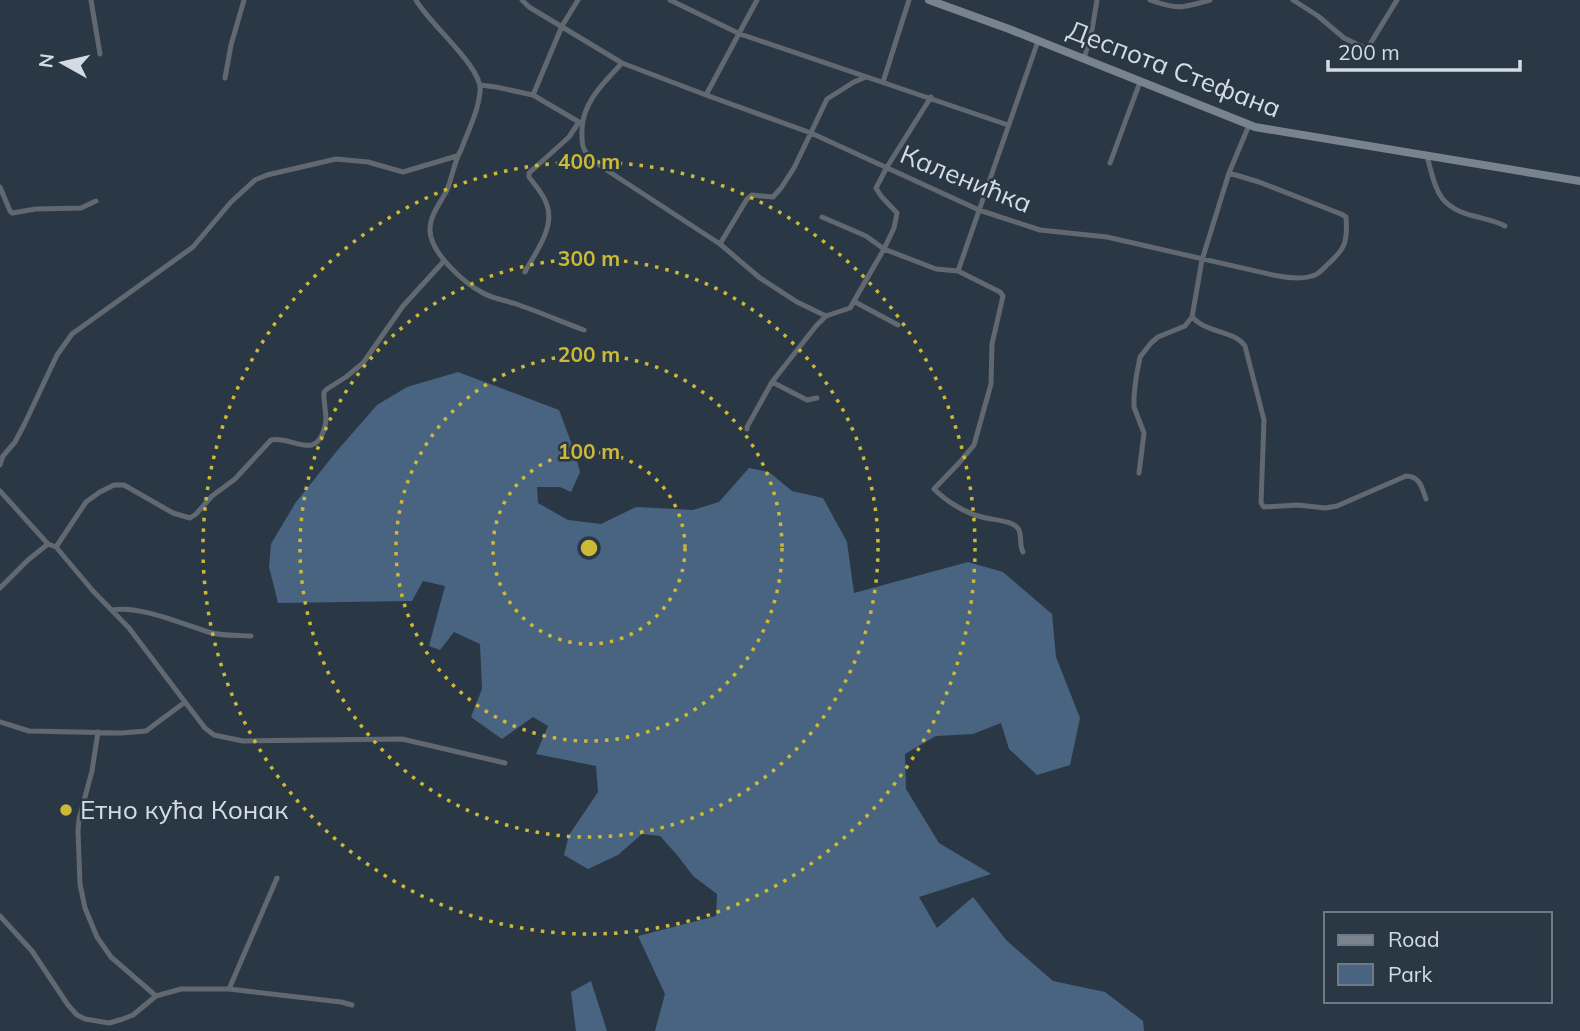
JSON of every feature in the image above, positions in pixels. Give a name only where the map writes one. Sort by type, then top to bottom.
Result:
[{"type":"main road","name":"Деспота Стефана","points":[[929,0],[1249,125],[1276,132],[1580,181]]},
{"type":"street","points":[[91,0],[100,54]]},
{"type":"street","points":[[225,78],[230,45],[244,0]]},
{"type":"street","points":[[416,0],[476,74],[481,90],[457,156],[452,178],[431,220],[430,234],[444,261],[483,294],[584,330]]},
{"type":"street","name":"Каленићка","points":[[522,0],[529,7],[622,63],[811,133],[979,210],[1040,230],[1107,237],[1273,275],[1303,278],[1315,276],[1342,252],[1346,236],[1346,217],[1259,182],[1229,173]]},
{"type":"street","points":[[533,95],[562,26],[578,0]]},
{"type":"street","points":[[670,0],[740,34],[1008,125]]},
{"type":"street","points":[[706,95],[757,0]]},
{"type":"street","points":[[883,82],[909,0]]},
{"type":"street","points":[[1084,59],[1097,0]]},
{"type":"street","points":[[1150,0],[1176,8],[1210,0]]},
{"type":"street","points":[[1293,0],[1318,16],[1344,38],[1367,49],[1398,0]]},
{"type":"street","points":[[958,271],[1038,41]]},
{"type":"street","points":[[525,272],[546,231],[549,215],[542,194],[529,177],[529,173],[569,137],[580,123],[593,95],[622,63]]},
{"type":"street","points":[[720,244],[747,199],[752,195],[773,197],[781,188],[827,99],[866,77]]},
{"type":"street","points":[[1110,163],[1140,82]]},
{"type":"street","points":[[480,85],[533,95],[580,123]]},
{"type":"street","points":[[747,429],[772,382],[816,326],[826,316],[850,308],[855,302],[894,228],[897,213],[876,188],[931,97]]},
{"type":"street","points":[[580,123],[585,152],[602,167],[720,244],[760,278],[797,302],[826,316]]},
{"type":"street","points":[[1139,473],[1144,433],[1134,407],[1134,396],[1140,357],[1158,337],[1185,326],[1192,317],[1202,260],[1229,173],[1249,125]]},
{"type":"street","points":[[0,465],[25,423],[57,355],[72,334],[193,247],[255,180],[336,159],[368,162],[403,172],[457,156]]},
{"type":"street","points":[[1427,156],[1438,194],[1445,202],[1457,212],[1505,226]]},
{"type":"street","points":[[0,187],[12,213],[36,209],[81,208],[96,201]]},
{"type":"street","points":[[822,217],[866,236],[884,249],[936,270],[958,271],[1003,296],[992,344],[991,384],[974,444],[934,489],[951,502],[978,516],[1016,527],[1023,552]]},
{"type":"street","points":[[56,547],[86,502],[114,485],[124,485],[173,513],[190,518],[197,514],[212,496],[235,479],[271,440],[278,438],[304,446],[316,442],[326,424],[324,392],[363,363],[403,306],[444,261]]},
{"type":"street","points":[[855,302],[898,324]]},
{"type":"street","points":[[1192,317],[1202,325],[1233,336],[1244,343],[1264,420],[1261,503],[1264,507],[1337,506],[1410,476],[1420,482],[1426,499]]},
{"type":"street","points":[[772,382],[807,400],[817,398]]},
{"type":"street","points":[[0,491],[113,610],[205,728],[214,735],[243,741],[402,740],[505,763]]},
{"type":"street","points":[[0,588],[28,559],[48,544]]},
{"type":"street","points":[[113,610],[146,613],[212,633],[251,636]]},
{"type":"street","points":[[0,722],[29,731],[146,731],[185,702]]},
{"type":"street","points":[[98,732],[92,771],[79,819],[80,884],[97,937],[111,957],[156,996]]},
{"type":"street","points":[[229,989],[277,878]]},
{"type":"street","points":[[0,916],[32,951],[77,1015],[85,1019],[109,1023],[133,1015],[156,996],[181,989],[229,989],[352,1005]]},
{"type":"green space","points":[[458,372],[559,410],[580,472],[571,492],[560,487],[537,487],[538,503],[568,520],[601,524],[636,507],[693,510],[719,502],[749,468],[769,472],[792,491],[823,498],[847,542],[854,593],[968,562],[1003,572],[1052,614],[1056,657],[1080,718],[1070,765],[1037,775],[1009,749],[1001,723],[973,734],[936,736],[905,754],[906,789],[939,843],[991,874],[919,897],[937,928],[973,897],[1006,940],[1053,981],[1105,992],[1143,1021],[1144,1031],[655,1031],[665,994],[638,936],[716,916],[717,894],[693,876],[660,836],[642,834],[618,855],[588,869],[564,855],[569,835],[598,792],[596,766],[536,754],[548,726],[533,717],[502,739],[471,717],[482,689],[480,644],[454,632],[440,650],[429,646],[445,586],[423,581],[412,601],[278,603],[269,567],[271,544],[296,502],[377,405],[407,387]]},
{"type":"green space","points":[[591,981],[607,1031],[576,1031],[571,992]]},
{"type":"place","name":"Етно кућа Конак","points":[[66,810]]}]
